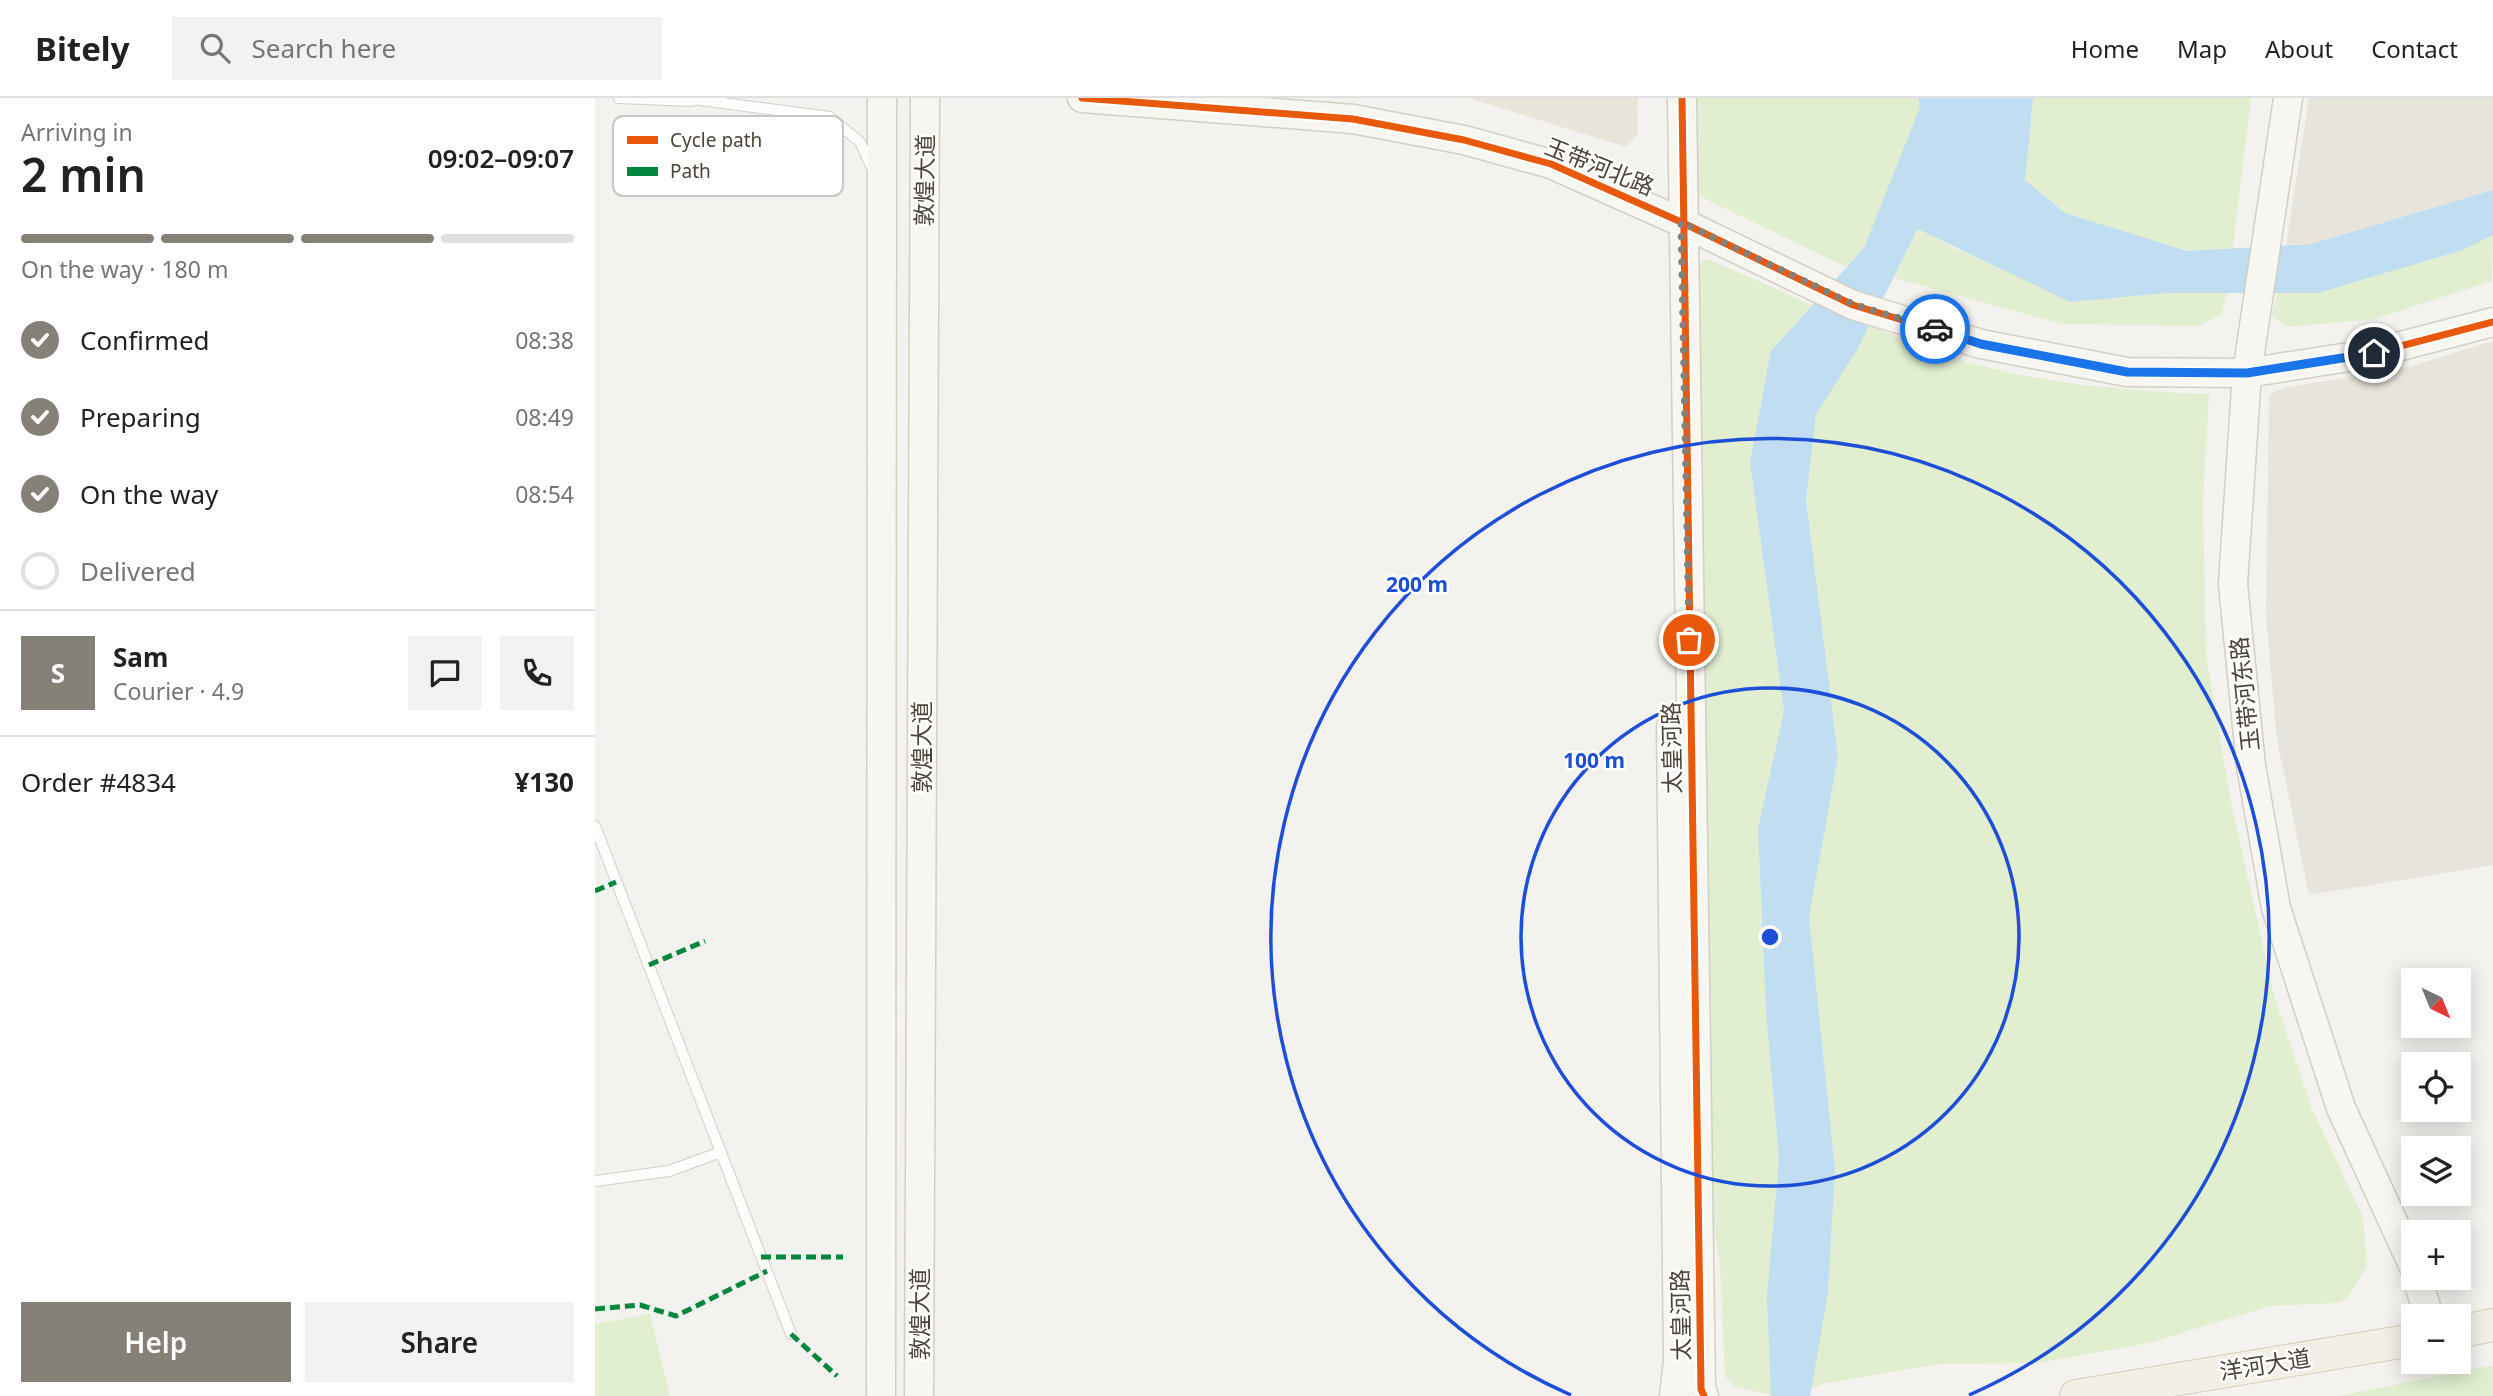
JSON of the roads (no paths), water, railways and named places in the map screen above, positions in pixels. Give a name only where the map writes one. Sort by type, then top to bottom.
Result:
[{"type":"main road","points":[[2471,1330],[2493,1325]]},
{"type":"main road","name":"洋河大道","points":[[2076,1396],[2401,1342]]},
{"type":"main road","points":[[2471,1350],[2493,1346]]},
{"type":"main road","name":"洋河大道","points":[[2191,1396],[2401,1361]]},
{"type":"street","name":"敦煌大道","points":[[881,1396],[882,98]]},
{"type":"street","name":"敦煌大道","points":[[919,1396],[925,98]]},
{"type":"street","name":"玉带河北路","points":[[1082,98],[1353,119],[1464,140],[1551,164],[1673,218],[1853,304],[1981,344],[2127,372],[2247,373],[2374,353],[2493,322]]},
{"type":"street","name":"太皇河路","points":[[1663,98],[1673,218],[1696,1394]]},
{"type":"street","name":"太皇河路","points":[[1674,1396],[1678,1361],[1673,218],[1682,98]]},
{"type":"street","name":"玉带河东路","points":[[2288,98],[2267,224],[2247,373],[2233,584],[2251,766],[2276,908],[2341,1108],[2401,1239]]},
{"type":"street","points":[[1678,1361],[1696,1394]]},
{"type":"lane","points":[[619,98],[717,98]]},
{"type":"lane","points":[[689,99],[822,116]]},
{"type":"lane","points":[[843,128],[860,142],[883,190]]},
{"type":"lane","points":[[595,826],[792,1334]]},
{"type":"lane","points":[[595,1181],[669,1171],[721,1152]]},
{"type":"water","points":[[1918,98],[2033,98],[2025,180],[2065,213],[2187,251],[2311,244],[2493,190],[2493,235],[2463,250],[2318,293],[2166,293],[2070,302],[1918,229],[1857,350],[1816,414],[1806,500],[1838,757],[1809,917],[1835,1170],[1828,1292],[1810,1396],[1771,1396],[1767,1296],[1779,1159],[1766,1011],[1758,828],[1784,711],[1750,462],[1771,351],[1864,248],[1920,107]]}]
